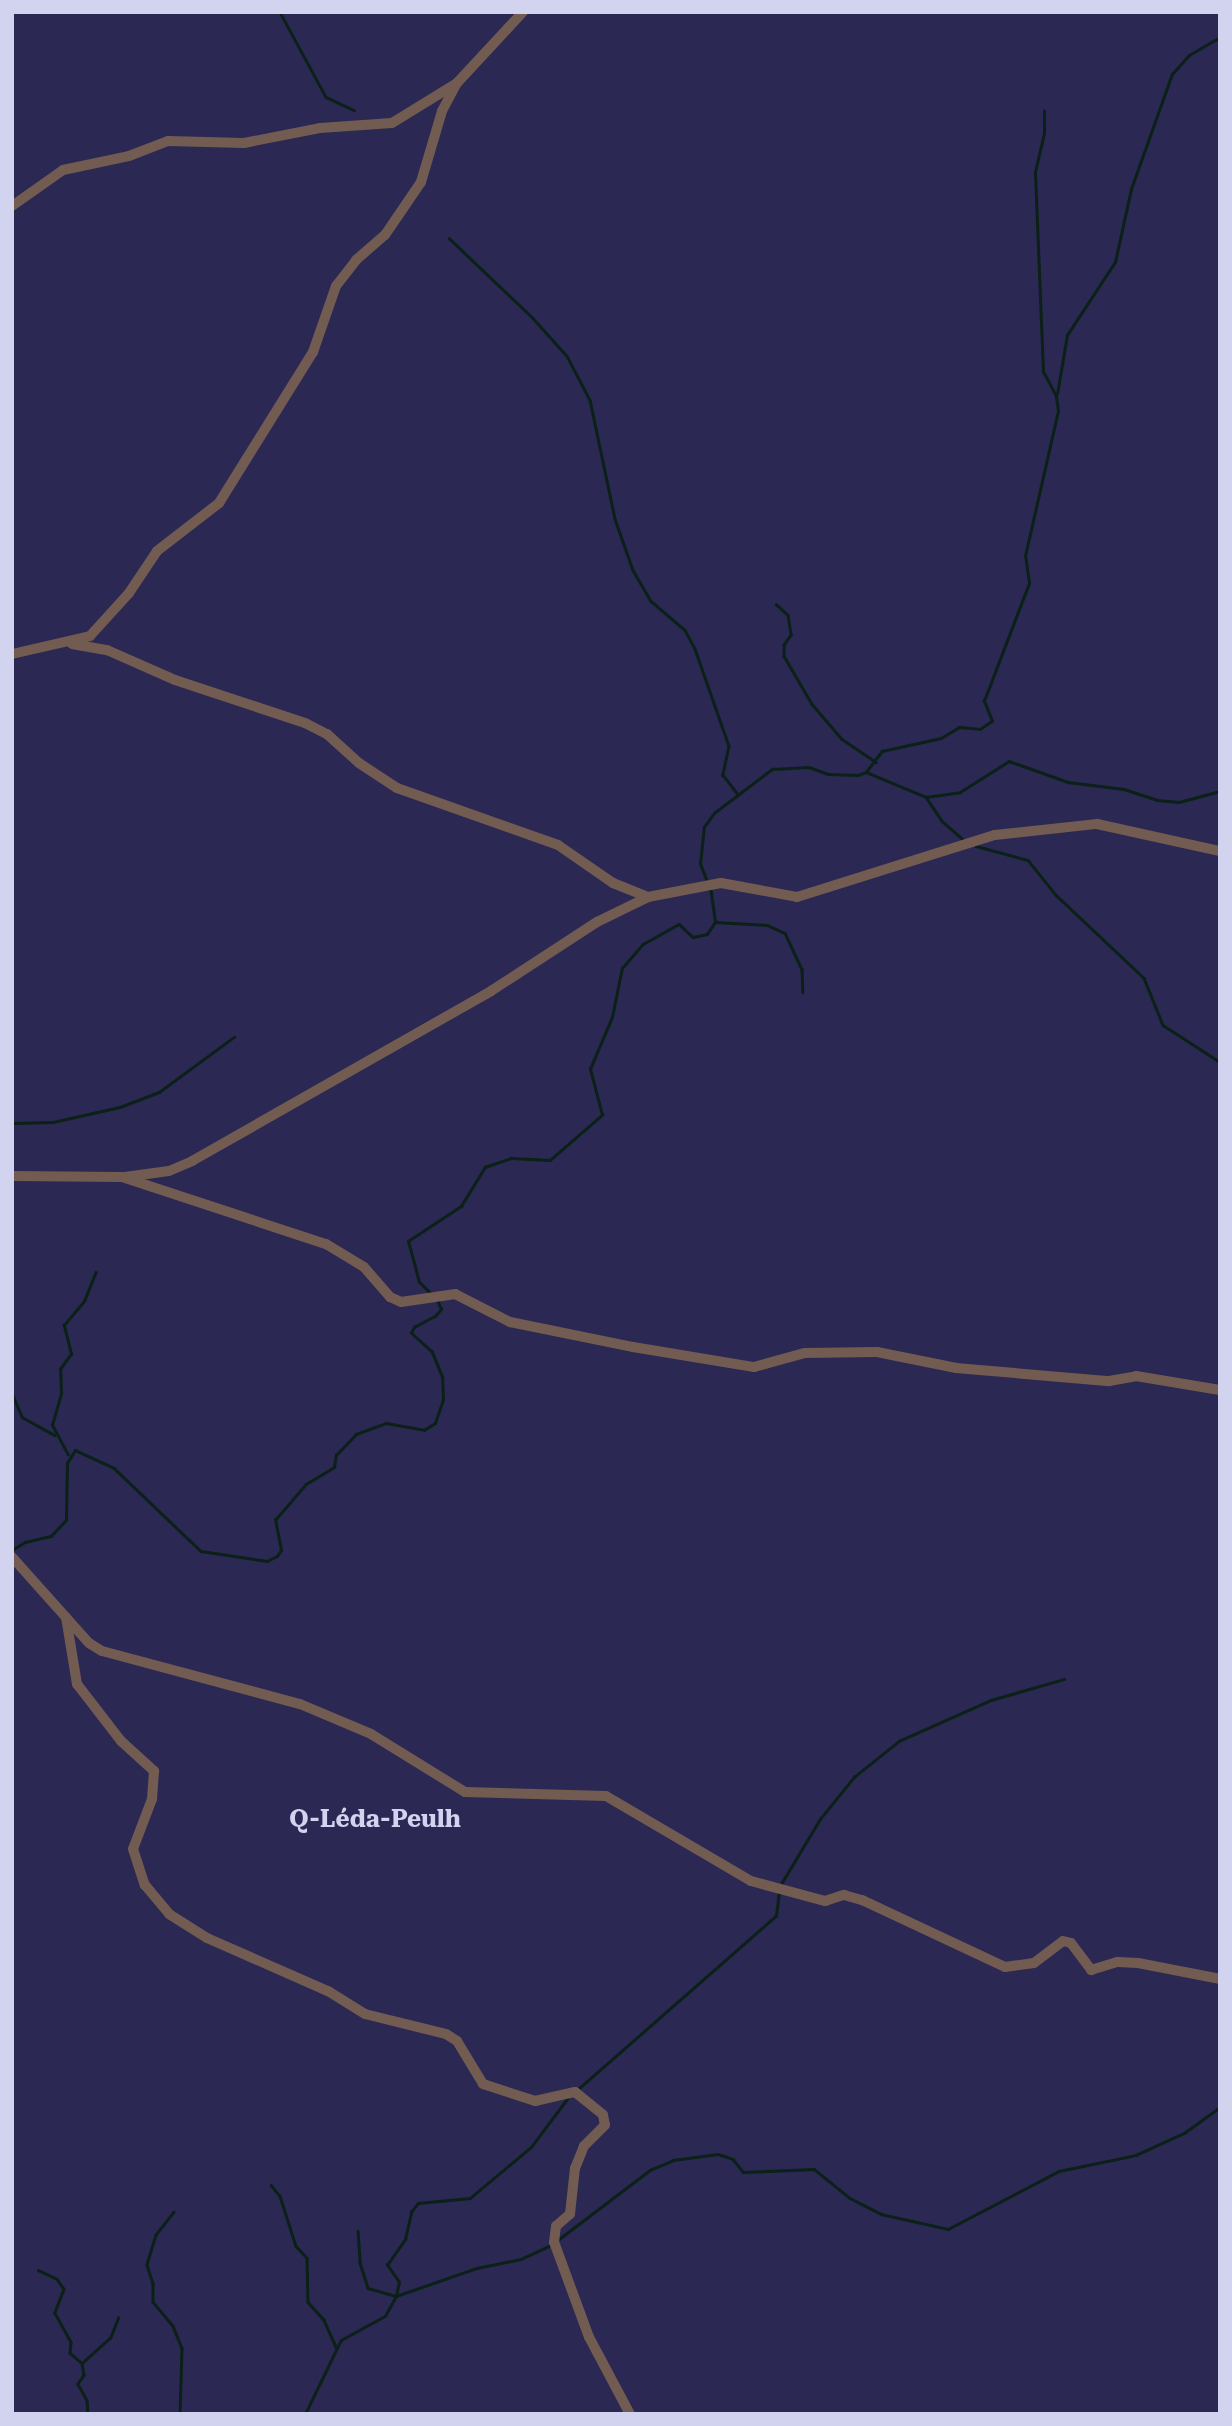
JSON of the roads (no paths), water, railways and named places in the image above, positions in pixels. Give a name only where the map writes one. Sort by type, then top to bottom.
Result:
[{"type":"street","points":[[72,644],[99,629],[157,551],[219,503],[313,352],[336,286],[356,260],[385,235],[421,182],[442,111],[457,83],[523,12]]},
{"type":"street","points":[[12,206],[62,170],[129,156],[168,141],[244,142],[320,128],[392,123],[457,83]]},
{"type":"street","points":[[12,654],[72,644],[107,650],[175,680],[305,723],[327,734],[359,763],[397,788],[558,845],[613,883],[648,897]]},
{"type":"street","points":[[12,1177],[122,1177],[169,1171],[192,1161],[491,991],[597,922],[648,897],[721,883],[797,897],[995,835],[1097,824],[1220,851]]},
{"type":"street","points":[[122,1177],[326,1244],[364,1266],[390,1297],[401,1302],[455,1294],[520,1325],[754,1367],[805,1353],[877,1352],[956,1368],[1109,1381],[1136,1376],[1220,1390]]},
{"type":"street","points":[[12,1557],[66,1617],[102,1651],[300,1704],[371,1734],[465,1792],[606,1796],[751,1881],[825,1901],[844,1895],[862,1900],[933,1937],[1005,1966],[1034,1963],[1063,1941],[1071,1943],[1091,1970],[1118,1962],[1138,1963],[1220,1979]]},
{"type":"street","points":[[66,1617],[77,1684],[121,1741],[154,1771],[152,1799],[133,1849],[145,1885],[169,1914],[207,1938],[328,1991],[365,2014],[446,2034],[457,2041],[483,2084],[535,2101],[575,2092],[603,2115],[605,2124],[584,2146],[575,2168],[570,2214],[556,2226],[554,2242],[589,2337],[630,2414]]},
{"type":"waterway","points":[[280,12],[326,97],[354,110]]},
{"type":"waterway","points":[[1057,394],[1067,335],[1115,262],[1131,189],[1172,74],[1189,55],[1220,37]]},
{"type":"waterway","points":[[707,882],[700,864],[704,827],[714,813],[772,769],[809,767],[828,774],[858,775],[866,772],[882,751],[941,738],[959,727],[980,729],[992,721],[984,701],[1029,583],[1025,556],[1058,411],[1056,396],[1043,372],[1035,172],[1044,134],[1044,111]]},
{"type":"waterway","points":[[449,238],[533,318],[567,356],[590,400],[615,519],[633,570],[651,601],[685,630],[695,649],[729,746],[723,775],[738,794]]},
{"type":"waterway","points":[[776,604],[788,615],[791,635],[784,645],[784,656],[812,704],[842,739],[876,762]]},
{"type":"waterway","points":[[866,772],[926,797],[960,792],[1009,761],[1068,782],[1124,789],[1157,800],[1179,802],[1220,791]]},
{"type":"waterway","points":[[926,797],[942,821],[964,840]]},
{"type":"waterway","points":[[976,846],[1028,860],[1056,895],[1144,978],[1163,1025],[1220,1062]]},
{"type":"waterway","points":[[430,1293],[419,1282],[408,1241],[461,1206],[485,1167],[511,1158],[550,1160],[602,1115],[590,1069],[612,1017],[622,968],[643,944],[679,924],[693,937],[707,934],[715,922],[710,888]]},
{"type":"waterway","points":[[715,922],[767,925],[785,933],[802,969],[803,992]]},
{"type":"waterway","points":[[12,1123],[53,1122],[120,1107],[159,1092],[234,1037]]},
{"type":"waterway","points":[[68,1455],[52,1425],[61,1393],[60,1369],[71,1354],[64,1325],[84,1301],[96,1272]]},
{"type":"waterway","points":[[12,1550],[25,1542],[51,1536],[66,1520],[67,1463],[75,1450],[114,1468],[201,1551],[267,1561],[277,1556],[281,1550],[275,1520],[306,1484],[334,1467],[336,1455],[356,1434],[386,1423],[424,1430],[435,1423],[443,1400],[442,1377],[432,1352],[411,1333],[414,1327],[435,1316],[441,1309],[437,1300]]},
{"type":"waterway","points":[[12,1393],[22,1417],[54,1435]]},
{"type":"waterway","points":[[781,1884],[820,1819],[854,1777],[899,1741],[991,1700],[1064,1679]]},
{"type":"waterway","points":[[577,2090],[776,1916],[779,1890]]},
{"type":"waterway","points":[[305,2414],[341,2340],[385,2316],[396,2296],[399,2282],[387,2265],[405,2239],[411,2212],[418,2203],[470,2198],[531,2147],[567,2099]]},
{"type":"waterway","points":[[559,2239],[650,2170],[673,2160],[718,2154],[733,2159],[743,2172],[814,2169],[850,2198],[881,2214],[948,2229],[1059,2171],[1136,2155],[1184,2133],[1220,2107]]},
{"type":"waterway","points":[[271,2185],[280,2196],[296,2246],[307,2258],[308,2302],[324,2320],[336,2347]]},
{"type":"waterway","points":[[174,2212],[156,2235],[147,2265],[153,2283],[153,2302],[173,2326],[182,2348],[180,2414]]},
{"type":"waterway","points":[[358,2231],[360,2263],[368,2288],[396,2296],[477,2268],[521,2259],[551,2245]]},
{"type":"waterway","points":[[38,2270],[57,2279],[64,2289],[55,2313],[71,2342],[70,2353],[82,2363],[84,2375],[78,2384],[87,2400],[88,2414]]},
{"type":"waterway","points":[[82,2363],[110,2338],[118,2318]]},
{"type":"district","name":"Q-Léda-Peulh","points":[[375,1820]]}]
